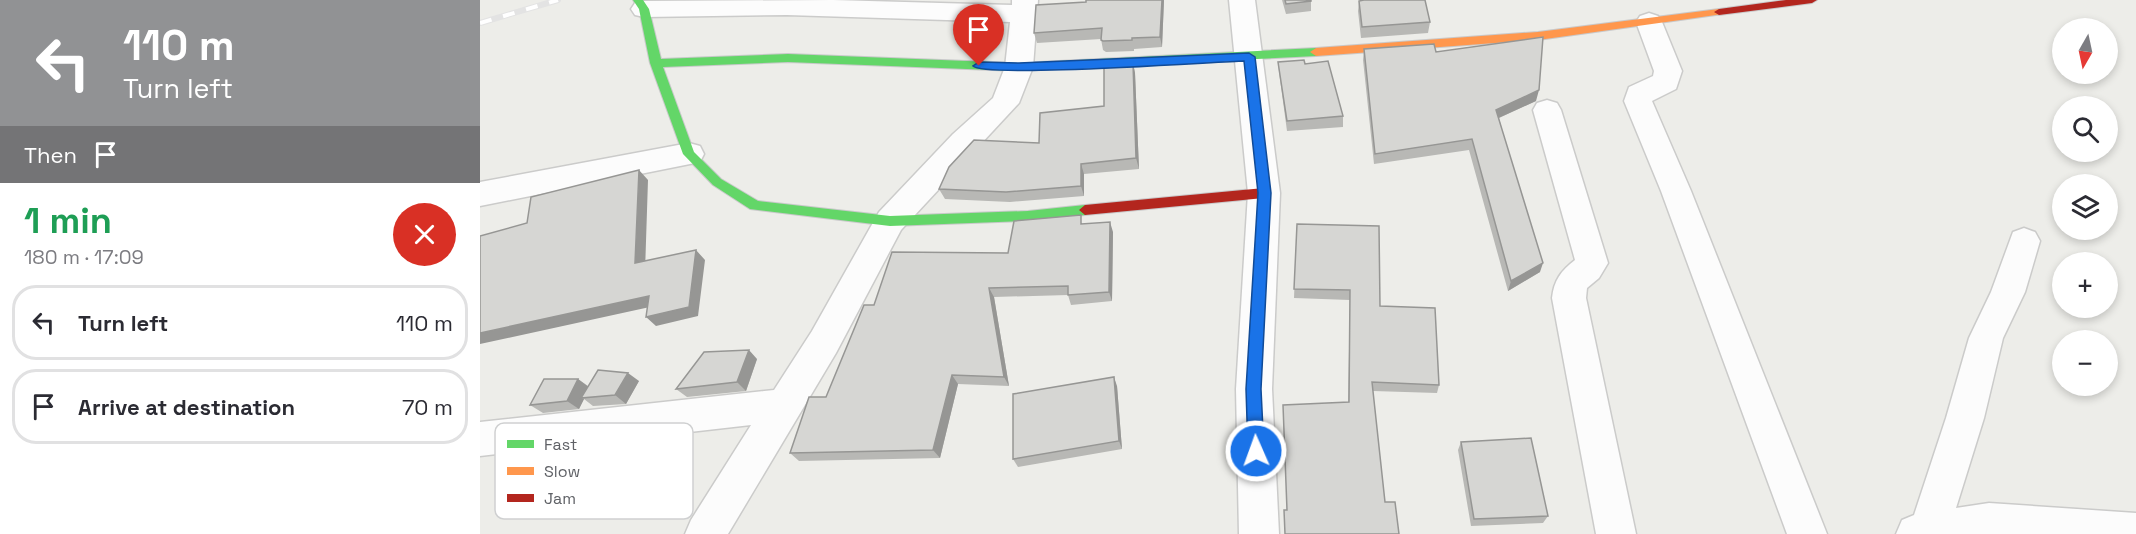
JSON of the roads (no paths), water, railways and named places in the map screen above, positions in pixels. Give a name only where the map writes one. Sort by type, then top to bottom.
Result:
[{"type":"street","points":[[1242,0],[1264,193],[1254,389],[1259,534]]},
{"type":"street","points":[[656,63],[788,58],[1019,67],[1249,57],[1538,36],[1812,0]]},
{"type":"street","points":[[705,534],[824,342],[890,221],[963,142],[1005,103],[1019,67],[1025,7],[641,5],[656,63],[689,154],[717,182],[755,206],[890,221],[1028,216],[1264,193]]},
{"type":"street","points":[[1649,22],[1668,71],[1666,82],[1640,94],[1638,101],[1680,202],[1807,534]]},
{"type":"street","points":[[1547,110],[1592,262],[1586,272],[1575,277],[1569,284],[1569,298],[1616,534]]},
{"type":"street","points":[[480,194],[689,154]]},
{"type":"street","points":[[2024,241],[2008,292],[1986,338],[1965,418],[1922,532],[1989,522],[2136,533]]},
{"type":"street","points":[[624,423],[785,405]]},
{"type":"street","points":[[480,439],[495,437]]},
{"type":"railway","points":[[480,23],[558,0]]}]
